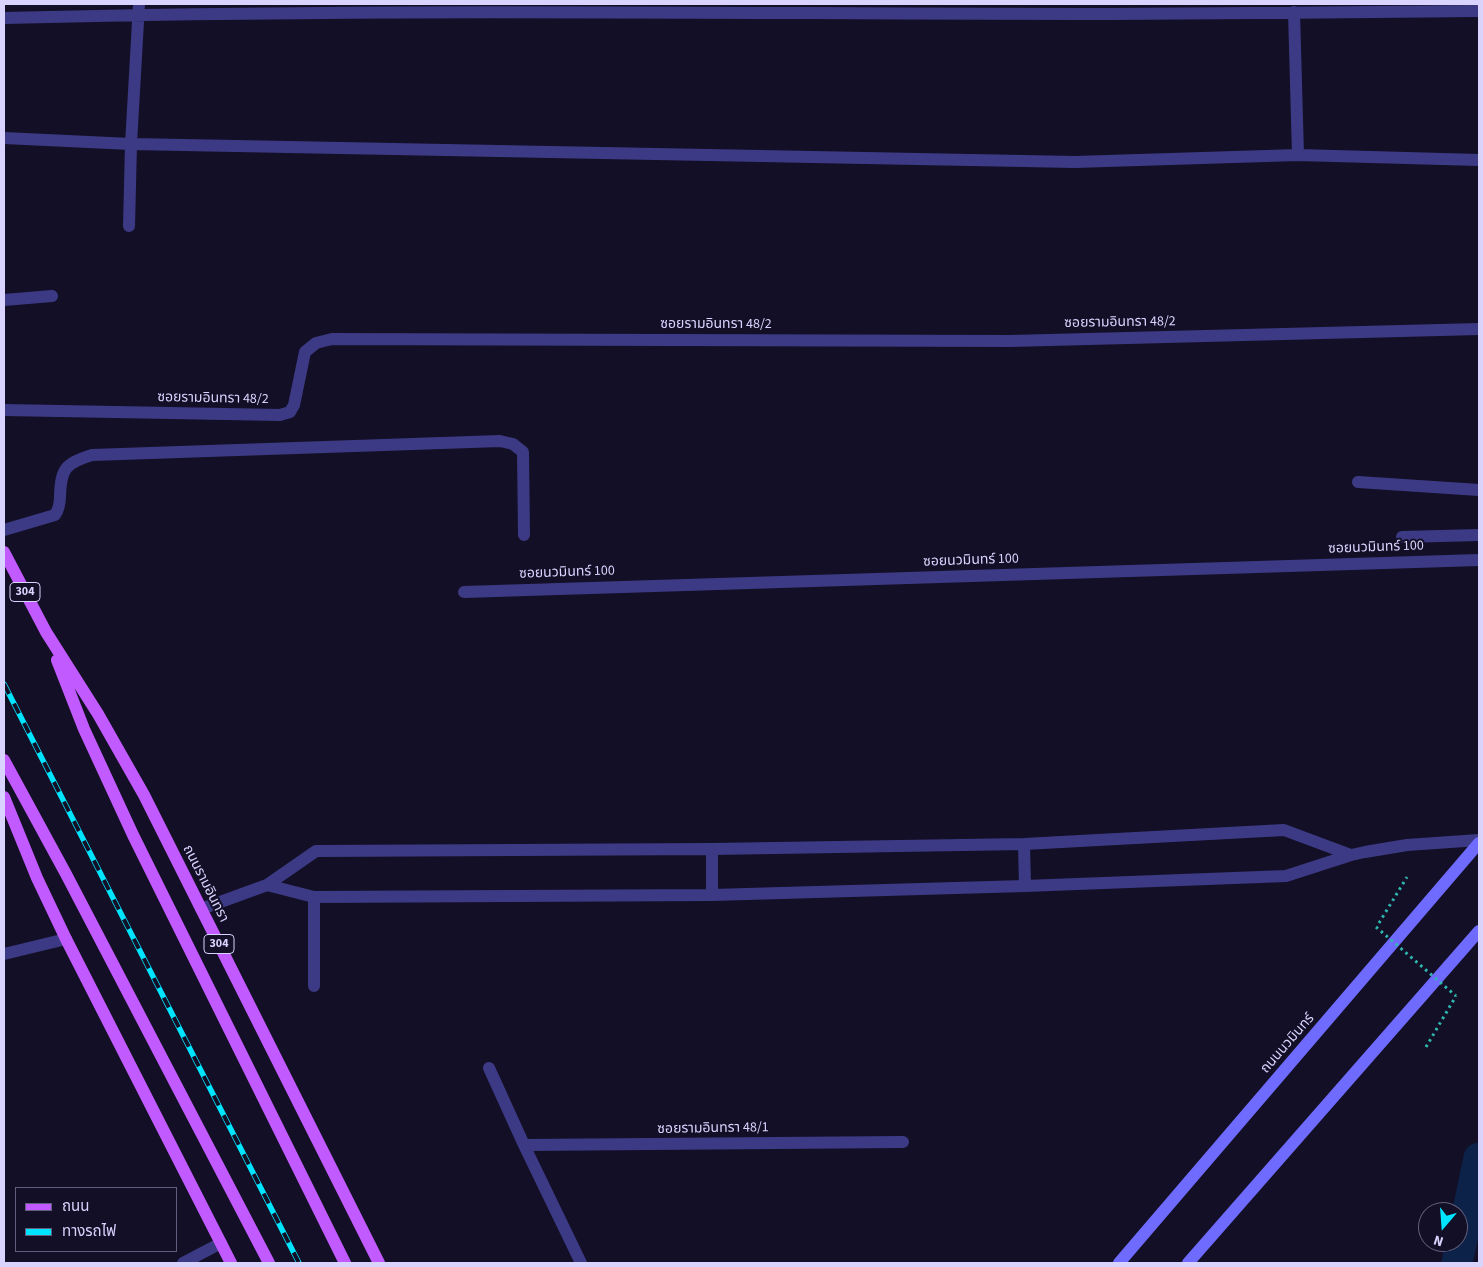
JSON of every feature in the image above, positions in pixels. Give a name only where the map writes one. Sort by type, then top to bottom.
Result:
[{"type":"main road","name":"ถนนรามอินทรา","points":[[4,552],[46,632],[98,714],[144,795],[379,1263]]},
{"type":"main road","name":"ถนนรามอินทรา","points":[[46,632],[84,729],[108,781],[345,1263]]},
{"type":"main road","points":[[4,760],[66,874],[269,1263]]},
{"type":"main road","points":[[4,797],[66,939],[231,1263]]},
{"type":"main road","name":"ถนนนวมินทร์","points":[[1119,1263],[1479,842]]},
{"type":"main road","points":[[1188,1263],[1479,931]]},
{"type":"street","points":[[129,226],[131,144],[139,9]]},
{"type":"street","points":[[4,18],[139,9],[389,12],[1112,14],[1479,11]]},
{"type":"street","points":[[1294,12],[1298,155]]},
{"type":"street","points":[[4,138],[131,144],[1075,162],[1298,155],[1479,160]]},
{"type":"street","points":[[4,300],[52,296]]},
{"type":"street","name":"ซอยรามอินทรา 48/2","points":[[4,410],[280,415],[290,412],[294,405],[305,352],[316,343],[332,339],[1010,341],[1479,329]]},
{"type":"street","points":[[4,530],[55,515],[59,508],[61,480],[65,469],[80,458],[92,455],[500,441],[513,444],[523,452],[524,535]]},
{"type":"street","points":[[1358,482],[1479,490]]},
{"type":"street","points":[[1402,537],[1479,534]]},
{"type":"street","name":"ซอยนวมินทร์ 100","points":[[464,592],[1479,560]]},
{"type":"street","points":[[201,909],[267,885],[316,851],[712,849],[1024,844],[1284,830],[1351,855]]},
{"type":"street","points":[[267,885],[314,897],[712,895],[1025,886],[1286,876],[1351,855],[1407,845],[1479,842]]},
{"type":"street","points":[[1024,844],[1025,886]]},
{"type":"street","points":[[712,849],[712,895]]},
{"type":"street","points":[[314,897],[314,986]]},
{"type":"street","points":[[4,954],[66,939]]},
{"type":"street","points":[[489,1068],[524,1146],[581,1263]]},
{"type":"street","name":"ซอยรามอินทรา 48/1","points":[[524,1146],[903,1142]]},
{"type":"street","points":[[183,1263],[220,1243]]},
{"type":"path","points":[[1407,877],[1376,928],[1456,996],[1426,1047]]},
{"type":"waterway","points":[[1457,1263],[1479,1158]]},
{"type":"railway","points":[[4,684],[299,1263]]}]
